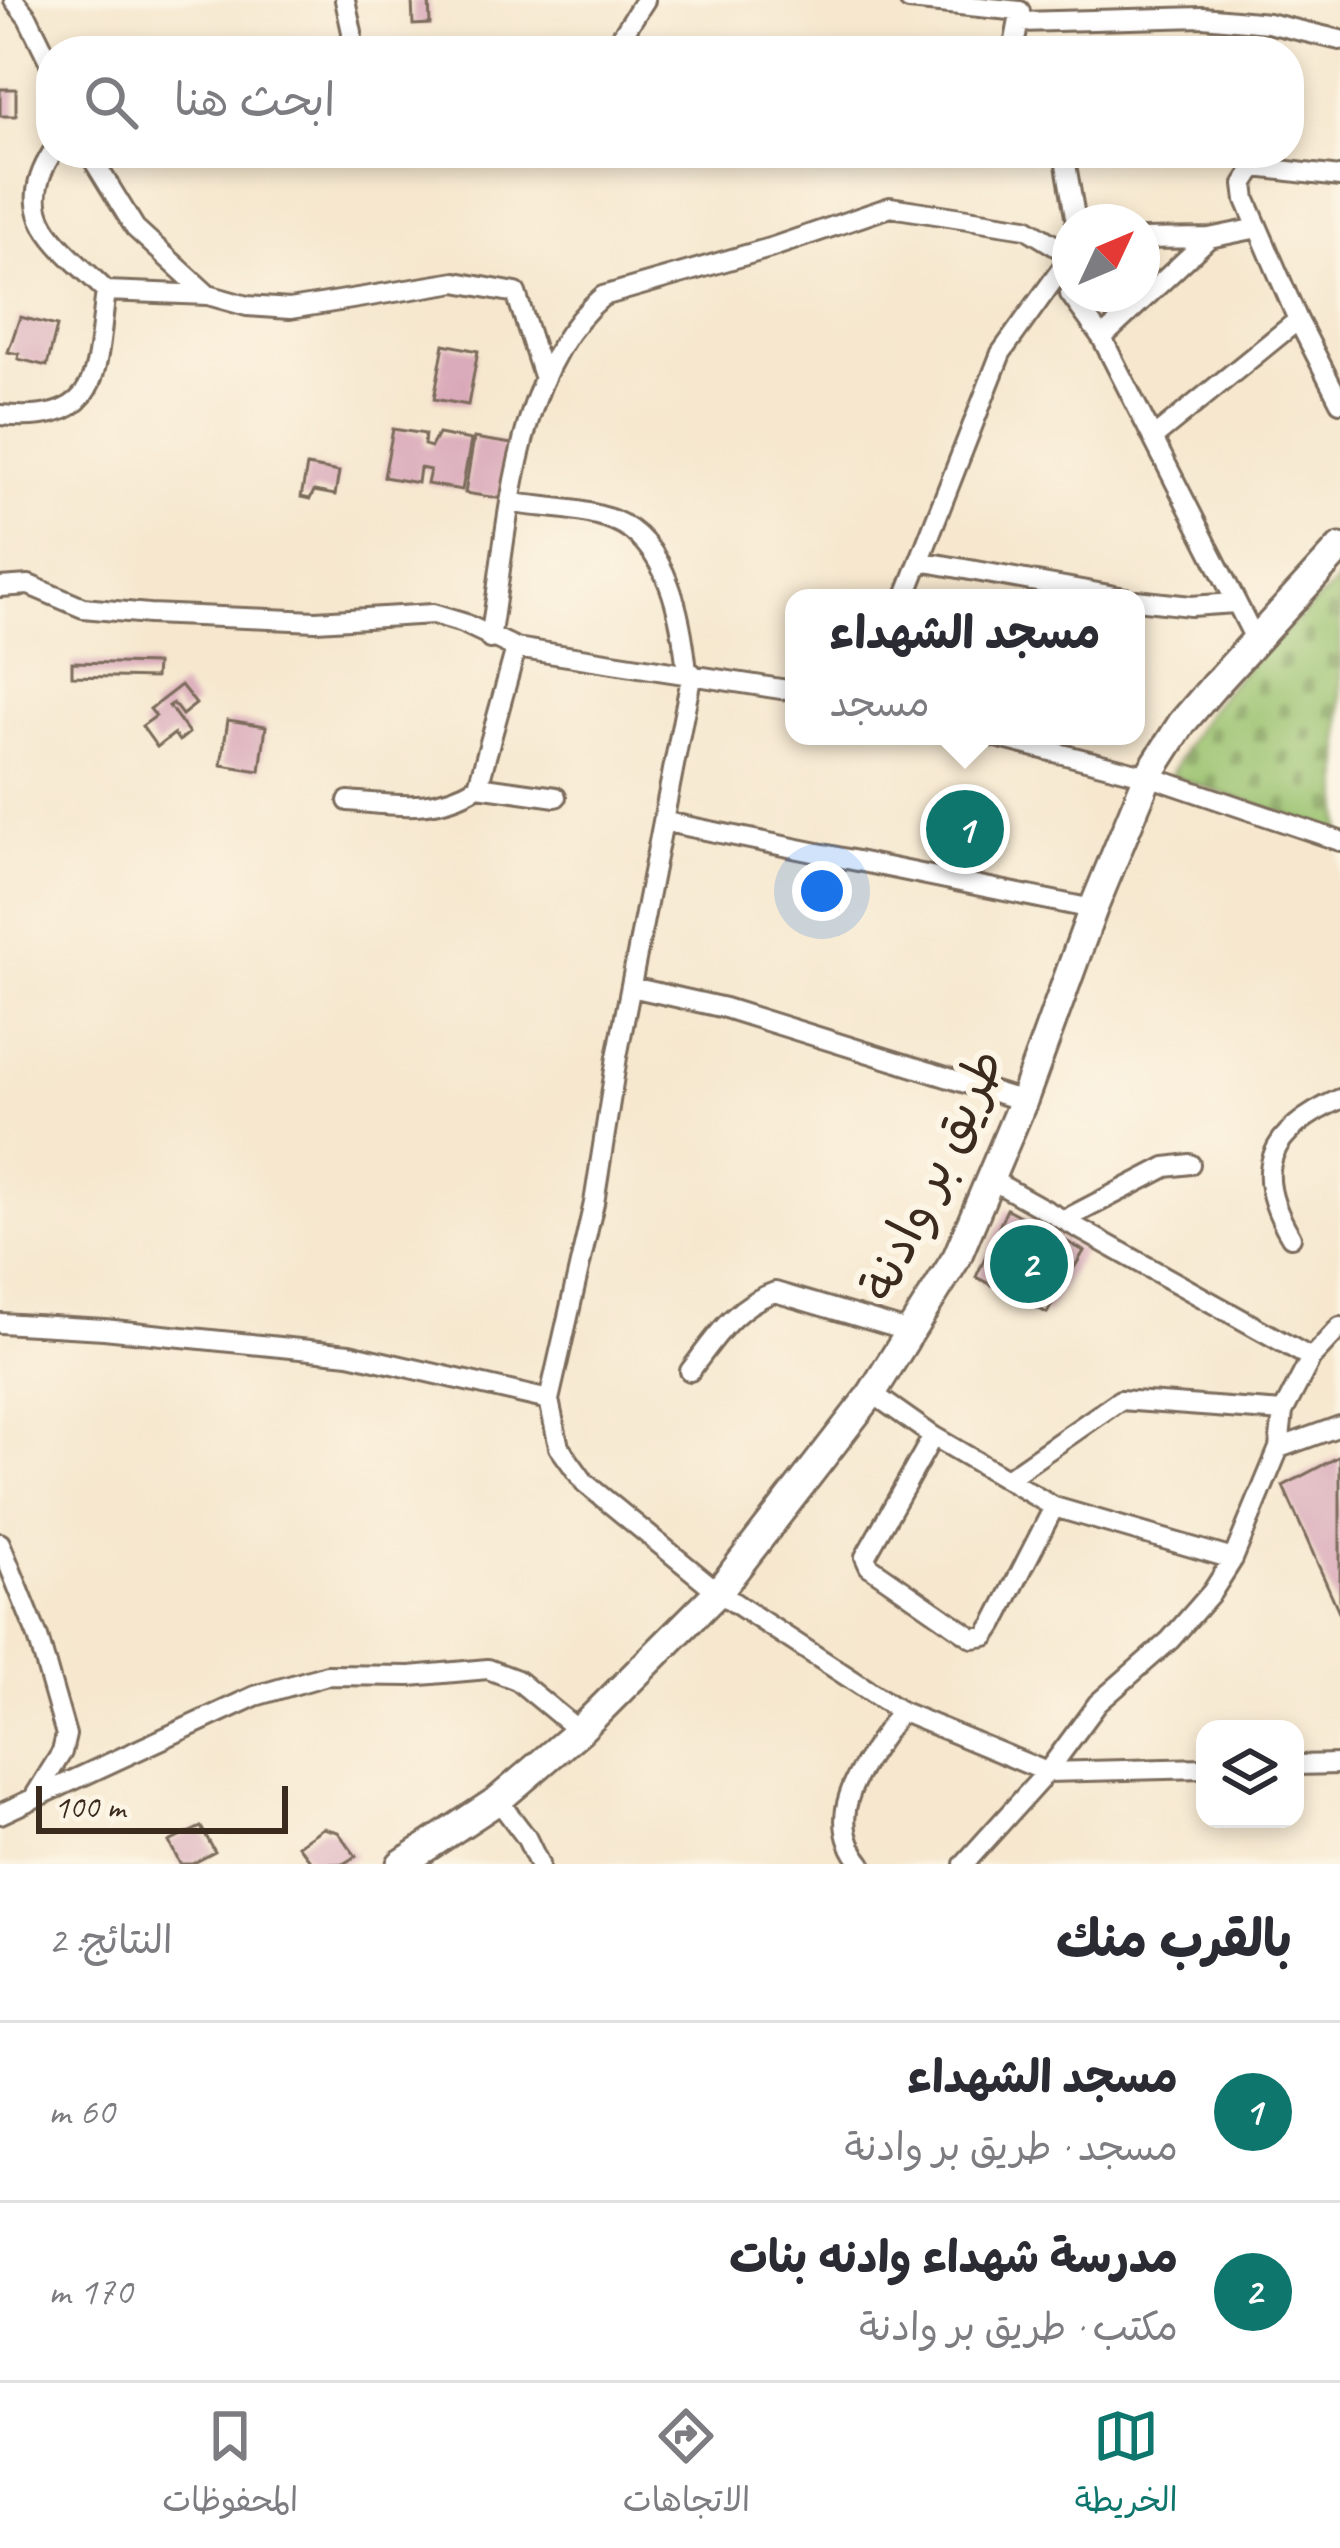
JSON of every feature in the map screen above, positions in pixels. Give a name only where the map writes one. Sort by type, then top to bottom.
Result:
[{"type":"street","points":[[14,0],[37,36]]},
{"type":"street","points":[[345,0],[352,36]]},
{"type":"street","points":[[622,36],[645,0]]},
{"type":"street","points":[[909,0],[1020,11],[1268,23],[1340,40]]},
{"type":"street","points":[[42,168],[33,194],[36,213],[106,291],[208,295],[247,306],[290,309],[456,283],[516,293],[544,379]]},
{"type":"street","points":[[98,168],[135,228],[208,295]]},
{"type":"street","points":[[1067,168],[1073,204]]},
{"type":"street","points":[[1254,168],[1244,184],[1246,200],[1340,402]]},
{"type":"street","points":[[1264,168],[1340,177]]},
{"type":"street","points":[[490,638],[518,454],[530,411],[544,379],[588,309],[603,296],[770,248],[870,212],[910,208],[1020,226],[1052,245]]},
{"type":"street","points":[[1160,239],[1209,238],[1258,228]]},
{"type":"street","points":[[1102,338],[1209,238]]},
{"type":"street","points":[[909,589],[1001,353],[1052,282]]},
{"type":"street","points":[[0,415],[28,418],[59,413],[81,399],[93,383],[106,291]]},
{"type":"street","points":[[1083,312],[1102,338],[1256,641]]},
{"type":"street","points":[[1153,439],[1298,320]]},
{"type":"street","points":[[512,503],[597,515],[630,530],[668,579],[682,621],[689,672],[666,822],[631,986],[594,1203],[549,1400],[559,1447],[585,1484],[718,1592],[900,1711],[1047,1772],[1196,1768]]},
{"type":"street","name":"طريق بر وادنة","points":[[400,1864],[498,1800],[579,1731],[718,1592],[872,1393],[957,1257],[1148,776],[1183,723],[1340,548]]},
{"type":"street","points":[[920,561],[1076,589]]},
{"type":"street","points":[[0,587],[29,585],[83,608],[148,614],[316,621],[433,614],[516,648],[785,689]]},
{"type":"street","points":[[1145,601],[1191,606],[1235,603]]},
{"type":"street","points":[[478,786],[516,648]]},
{"type":"street","points":[[1027,745],[1148,776],[1340,842]]},
{"type":"street","points":[[348,801],[426,807],[455,800],[478,786],[556,797]]},
{"type":"street","points":[[666,822],[1093,909]]},
{"type":"street","points":[[631,986],[725,1008],[1023,1100]]},
{"type":"street","points":[[1291,1237],[1274,1209],[1272,1156],[1291,1126],[1340,1100]]},
{"type":"street","points":[[1066,1219],[1166,1167],[1190,1163]]},
{"type":"street","points":[[990,1179],[1311,1358]]},
{"type":"street","points":[[690,1371],[726,1322],[743,1307],[775,1292],[911,1332]]},
{"type":"street","points":[[0,1323],[349,1354],[549,1400]]},
{"type":"street","points":[[964,1864],[1047,1772],[1098,1703],[1170,1640],[1212,1592],[1233,1559],[1279,1448],[1283,1412],[1311,1358],[1340,1327]]},
{"type":"street","points":[[872,1393],[933,1436],[1054,1507],[1233,1559]]},
{"type":"street","points":[[1008,1478],[1120,1400],[1283,1412]]},
{"type":"street","points":[[1279,1448],[1340,1426]]},
{"type":"street","points":[[933,1436],[865,1557],[869,1566],[973,1638],[986,1636],[994,1624],[1054,1507]]},
{"type":"street","points":[[0,1543],[38,1637],[66,1735],[55,1766],[36,1794]]},
{"type":"street","points":[[0,1814],[255,1696],[327,1675],[488,1670],[517,1680],[579,1731]]},
{"type":"street","points":[[862,1864],[847,1846],[845,1807],[865,1764],[900,1711]]},
{"type":"street","points":[[1304,1765],[1340,1764]]},
{"type":"street","points":[[498,1800],[526,1837],[539,1864]]},
{"type":"green space","points":[[1340,580],[1340,833],[1171,776],[1224,693]]},
{"type":"building","points":[[412,0],[429,0],[430,24],[413,25]]},
{"type":"building","points":[[0,89],[16,89],[16,116],[0,116]]},
{"type":"building","points":[[20,317],[57,326],[47,366],[8,352]]},
{"type":"building","points":[[444,344],[478,351],[468,405],[434,399]]},
{"type":"building","points":[[393,429],[425,434],[424,445],[431,447],[438,434],[471,440],[462,490],[427,484],[430,470],[420,468],[418,483],[384,477]]},
{"type":"building","points":[[474,438],[512,444],[503,499],[465,493]]},
{"type":"building","points":[[307,466],[339,472],[335,495],[314,491],[310,499],[301,497]]},
{"type":"building","points":[[72,662],[156,664],[155,678],[72,676]]},
{"type":"building","points":[[181,685],[196,704],[182,715],[173,703],[169,706],[189,733],[179,741],[174,734],[157,747],[142,726],[156,716],[150,709]]},
{"type":"building","points":[[228,720],[266,726],[260,771],[221,765]]},
{"type":"building","points":[[1007,1209],[1084,1251],[1047,1313],[976,1277]]},
{"type":"building","points":[[1340,1456],[1340,1614],[1283,1486]]},
{"type":"building","points":[[201,1827],[215,1852],[192,1864],[180,1864],[169,1842]]},
{"type":"building","points":[[323,1828],[338,1832],[356,1856],[343,1864],[313,1864],[298,1845]]},
{"type":"place","name":"مسجد الشهداء","points":[[965,829]]},
{"type":"place","name":"مدرسة شهداء وادنه بنات","points":[[1029,1264]]}]
